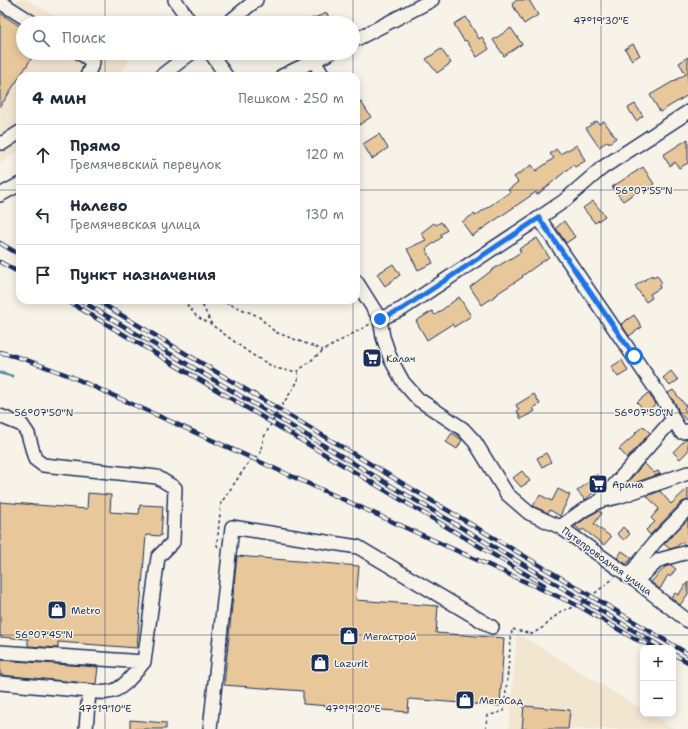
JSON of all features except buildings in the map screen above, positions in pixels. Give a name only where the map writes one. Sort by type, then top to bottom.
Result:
[{"type":"street","points":[[175,0],[185,16]]},
{"type":"street","points":[[237,16],[256,0]]},
{"type":"street","points":[[360,37],[432,0]]},
{"type":"street","points":[[0,2],[22,16]]},
{"type":"street","points":[[89,72],[94,62],[91,60]]},
{"type":"street","points":[[166,72],[182,60]]},
{"type":"street","points":[[216,60],[223,72]]},
{"type":"street","points":[[291,72],[318,60]]},
{"type":"street","points":[[314,62],[320,72]]},
{"type":"street","points":[[380,319],[402,309],[539,218],[564,201],[602,168],[688,112]]},
{"type":"street","points":[[0,143],[3,143],[16,135]]},
{"type":"street","points":[[0,195],[16,186]]},
{"type":"street","points":[[539,218],[668,407],[681,432],[688,431]]},
{"type":"street","name":"Путепроводная улица","points":[[360,287],[380,319],[383,337],[391,360],[403,382],[418,399],[463,430],[475,442],[507,494],[529,513],[560,527],[629,576],[688,621]]},
{"type":"street","points":[[0,416],[22,425],[28,434],[35,459],[43,465],[158,477],[175,488],[173,542],[158,557],[144,662],[115,691],[108,693],[0,683]]},
{"type":"street","points":[[600,501],[673,419]]},
{"type":"street","points":[[560,527],[585,509],[600,501],[618,497],[688,473]]},
{"type":"street","points":[[629,576],[654,543],[688,508]]},
{"type":"street","points":[[210,729],[232,527],[358,547],[492,627]]},
{"type":"street","points":[[629,576],[659,560],[688,552]]},
{"type":"street","points":[[0,652],[144,662]]},
{"type":"street","points":[[86,729],[89,691]]},
{"type":"path","points":[[186,304],[197,317],[212,325],[251,354],[275,368],[289,371],[298,371],[324,350],[380,319]]},
{"type":"path","points":[[202,304],[212,325]]},
{"type":"path","points":[[230,304],[258,316],[275,332],[324,350]]},
{"type":"path","points":[[228,564],[217,545],[221,503],[251,459],[259,456],[264,438],[279,410],[298,381],[298,371]]},
{"type":"path","points":[[486,729],[487,716],[504,712],[512,629],[532,634],[545,626],[561,611],[579,606],[595,594],[629,576]]},
{"type":"shaded area","points":[[0,0],[28,0],[55,16],[16,16],[16,60],[128,60],[128,65],[120,72],[16,72],[16,153],[0,163]]},
{"type":"shaded area","points":[[517,633],[640,708],[640,717],[655,717],[674,729],[568,729],[570,710],[524,706],[522,729],[509,729]]},
{"type":"waterway","points":[[0,373],[12,376]]},
{"type":"railway","points":[[0,243],[16,253]]},
{"type":"railway","points":[[0,262],[16,271]]},
{"type":"railway","points":[[73,304],[544,585]]},
{"type":"railway","points":[[87,304],[658,645]]},
{"type":"railway","points":[[103,304],[688,654]]},
{"type":"railway","points":[[0,352],[70,376],[579,606],[635,639],[649,645]]},
{"type":"railway","points":[[676,656],[688,662]]},
{"type":"place","name":"Калач","points":[[372,358]]},
{"type":"place","name":"Арина","points":[[598,484]]},
{"type":"place","name":"Metro","points":[[57,610]]},
{"type":"place","name":"Мегастрой","points":[[349,636]]},
{"type":"place","name":"Lazurit","points":[[320,663]]},
{"type":"place","name":"МегаСад","points":[[465,700]]},
{"type":"route","points":[[380,319],[402,309],[539,218],[634,356]]}]
